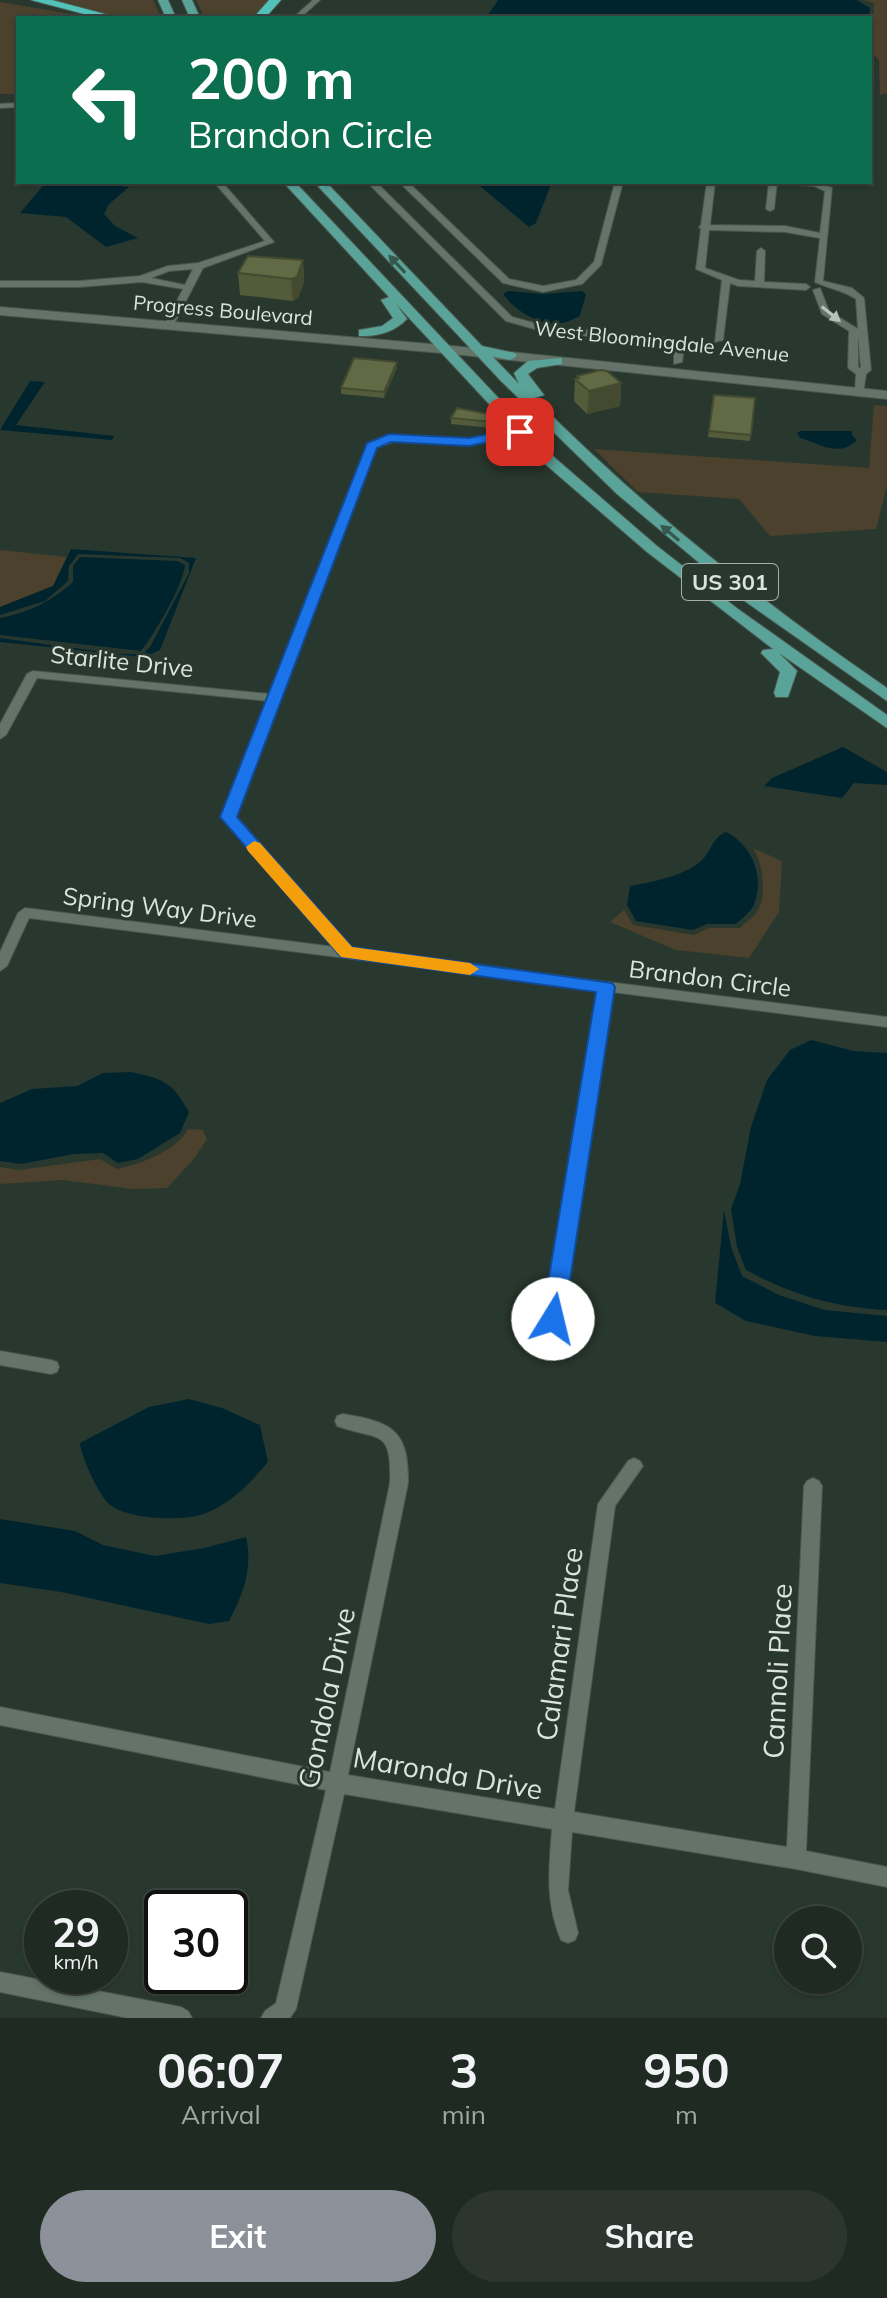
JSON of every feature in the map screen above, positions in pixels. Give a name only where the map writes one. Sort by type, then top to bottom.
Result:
[{"type":"highway","points":[[37,0],[105,16]]},
{"type":"highway","points":[[261,16],[275,0]]},
{"type":"main road","name":"US 301","points":[[291,184],[459,346],[557,430],[623,492],[727,580],[887,696]]},
{"type":"main road","points":[[305,184],[430,319],[584,475],[623,492]]},
{"type":"main road","name":"US 301","points":[[322,184],[459,346],[520,432],[641,540],[818,676],[887,723]]},
{"type":"main road","points":[[316,211],[319,226],[401,317],[395,326],[364,333]]},
{"type":"main road","name":"Progress Boulevard","points":[[0,306],[459,346]]},
{"type":"main road","name":"Progress Boulevard","points":[[0,306],[138,313],[171,321],[364,333],[459,346]]},
{"type":"main road","name":"West Bloomingdale Avenue","points":[[459,346],[557,361],[887,384]]},
{"type":"main road","name":"West Bloomingdale Avenue","points":[[459,346],[677,362],[860,382],[887,395]]},
{"type":"main road","points":[[557,361],[533,364],[521,375],[558,416],[557,430]]},
{"type":"main road","points":[[609,513],[617,534],[786,667],[788,676],[782,693]]},
{"type":"main road","points":[[641,540],[672,555],[810,656],[843,665]]},
{"type":"main road","points":[[818,676],[850,684],[887,709]]},
{"type":"street","points":[[298,16],[317,0]]},
{"type":"street","points":[[141,279],[168,269],[199,266],[270,242],[220,184]]},
{"type":"street","points":[[373,184],[491,284],[543,289],[579,282],[598,263],[618,184]]},
{"type":"street","points":[[405,184],[491,284],[514,322],[545,329],[666,340],[679,348],[677,362]]},
{"type":"street","points":[[711,184],[700,269],[726,280],[806,287],[807,282],[849,290],[860,298],[866,370],[860,382]]},
{"type":"street","points":[[770,209],[773,184]]},
{"type":"street","points":[[816,184],[829,190],[820,285],[825,312],[854,330],[853,368],[860,382]]},
{"type":"street","points":[[703,227],[785,229],[825,236]]},
{"type":"street","points":[[759,284],[761,251]]},
{"type":"street","points":[[171,321],[199,266]]},
{"type":"street","points":[[0,284],[79,284],[141,279],[189,288]]},
{"type":"street","points":[[718,340],[726,280]]},
{"type":"street","points":[[347,952],[229,817],[371,446],[389,438],[469,442],[520,432]]},
{"type":"street","name":"Starlite Drive","points":[[0,735],[33,674],[275,698]]},
{"type":"street","name":"Spring Way Drive","points":[[0,966],[25,913],[347,952]]},
{"type":"street","name":"Brandon Circle","points":[[347,952],[887,1022]]},
{"type":"street","points":[[553,1319],[606,987]]},
{"type":"street","points":[[0,1358],[51,1367]]},
{"type":"street","name":"Gondola Drive","points":[[272,2018],[285,2009],[337,1783],[399,1483],[401,1456],[381,1427],[343,1421]]},
{"type":"street","name":"Calamari Place","points":[[568,1933],[558,1890],[563,1820],[607,1504],[634,1466]]},
{"type":"street","name":"Cannoli Place","points":[[796,1859],[813,1486]]},
{"type":"street","name":"Maronda Drive","points":[[0,1716],[337,1783],[796,1859],[887,1877]]},
{"type":"street","points":[[0,1982],[181,2018]]},
{"type":"shaded area","points":[[47,0],[153,0],[160,16],[111,16]]},
{"type":"shaded area","points":[[196,0],[270,0],[257,16],[204,16]]},
{"type":"shaded area","points":[[864,0],[887,0],[887,93],[880,95],[879,60],[873,54],[874,3]]},
{"type":"shaded area","points":[[0,2],[83,16],[16,16],[16,94],[0,94]]},
{"type":"shaded area","points":[[874,405],[887,406],[887,486],[876,529],[770,536],[739,499],[638,492],[594,449],[869,468]]},
{"type":"shaded area","points":[[0,550],[67,557],[53,586],[0,607]]},
{"type":"shaded area","points":[[753,848],[782,861],[779,912],[749,958],[676,950],[610,922],[624,910],[633,925],[694,935],[709,928],[740,928],[761,904],[761,870]]},
{"type":"shaded area","points":[[188,1129],[203,1130],[207,1139],[193,1160],[167,1188],[132,1189],[63,1180],[0,1184],[0,1167],[19,1170],[100,1159],[117,1169],[126,1167],[167,1150]]},
{"type":"water","points":[[498,0],[857,0],[870,8],[869,16],[487,16]]},
{"type":"water","points":[[44,184],[129,187],[109,204],[104,214],[115,226],[138,238],[106,247],[66,217],[20,213]]},
{"type":"water","points":[[477,184],[551,184],[536,223],[529,227]]},
{"type":"water","points":[[508,291],[544,294],[582,291],[586,294],[580,316],[553,323],[536,320],[521,311],[503,294]]},
{"type":"water","points":[[30,381],[45,382],[16,425],[114,436],[112,440],[0,430]]},
{"type":"water","points":[[852,431],[857,440],[843,448],[829,448],[800,438],[797,433]]},
{"type":"water","points":[[71,549],[196,558],[160,650],[144,657],[0,642],[0,638],[118,654],[143,654],[150,647],[189,573],[189,563],[180,558],[78,554],[69,566],[68,581],[45,601],[0,615],[0,607],[53,586]]},
{"type":"water","points":[[80,557],[178,561],[185,565],[174,596],[141,651],[0,635],[0,618],[39,605],[73,582],[73,566]]},
{"type":"water","points":[[843,747],[887,772],[887,785],[854,783],[842,798],[764,786],[772,778]]},
{"type":"water","points":[[726,832],[743,845],[757,873],[757,894],[748,913],[736,924],[707,924],[693,930],[636,921],[627,905],[630,886],[668,878],[695,866]]},
{"type":"water","points":[[811,1040],[854,1051],[887,1053],[887,1310],[831,1303],[780,1286],[746,1270],[737,1247],[731,1209],[740,1184],[751,1127],[767,1080],[790,1050]]},
{"type":"water","points":[[131,1072],[166,1083],[177,1094],[189,1112],[180,1133],[138,1159],[118,1163],[103,1153],[74,1154],[21,1164],[0,1161],[0,1103],[32,1089],[77,1086],[103,1073]]},
{"type":"water","points":[[724,1210],[731,1247],[742,1276],[779,1295],[825,1310],[887,1316],[887,1342],[815,1336],[746,1321],[715,1303]]},
{"type":"water","points":[[189,1399],[222,1408],[260,1425],[268,1462],[233,1498],[197,1516],[142,1516],[109,1504],[91,1475],[80,1443],[149,1407]]},
{"type":"water","points":[[0,1519],[75,1531],[103,1545],[155,1556],[246,1537],[246,1580],[229,1621],[209,1624],[61,1592],[0,1583]]},
{"type":"building","points":[[248,256],[303,260],[297,277],[291,279],[238,273]]},
{"type":"building","points":[[354,358],[397,362],[384,392],[341,388]]},
{"type":"building","points":[[607,371],[621,383],[589,391],[575,379],[579,378],[577,376]]},
{"type":"building","points":[[714,395],[755,398],[751,435],[709,431]]},
{"type":"building","points":[[457,408],[493,415],[492,422],[451,418]]},
{"type":"slow traffic","points":[[254,847],[347,952],[470,969]]},
{"type":"route","points":[[520,432],[469,442],[389,438],[371,446],[229,817],[347,952],[606,987],[553,1319]]}]
